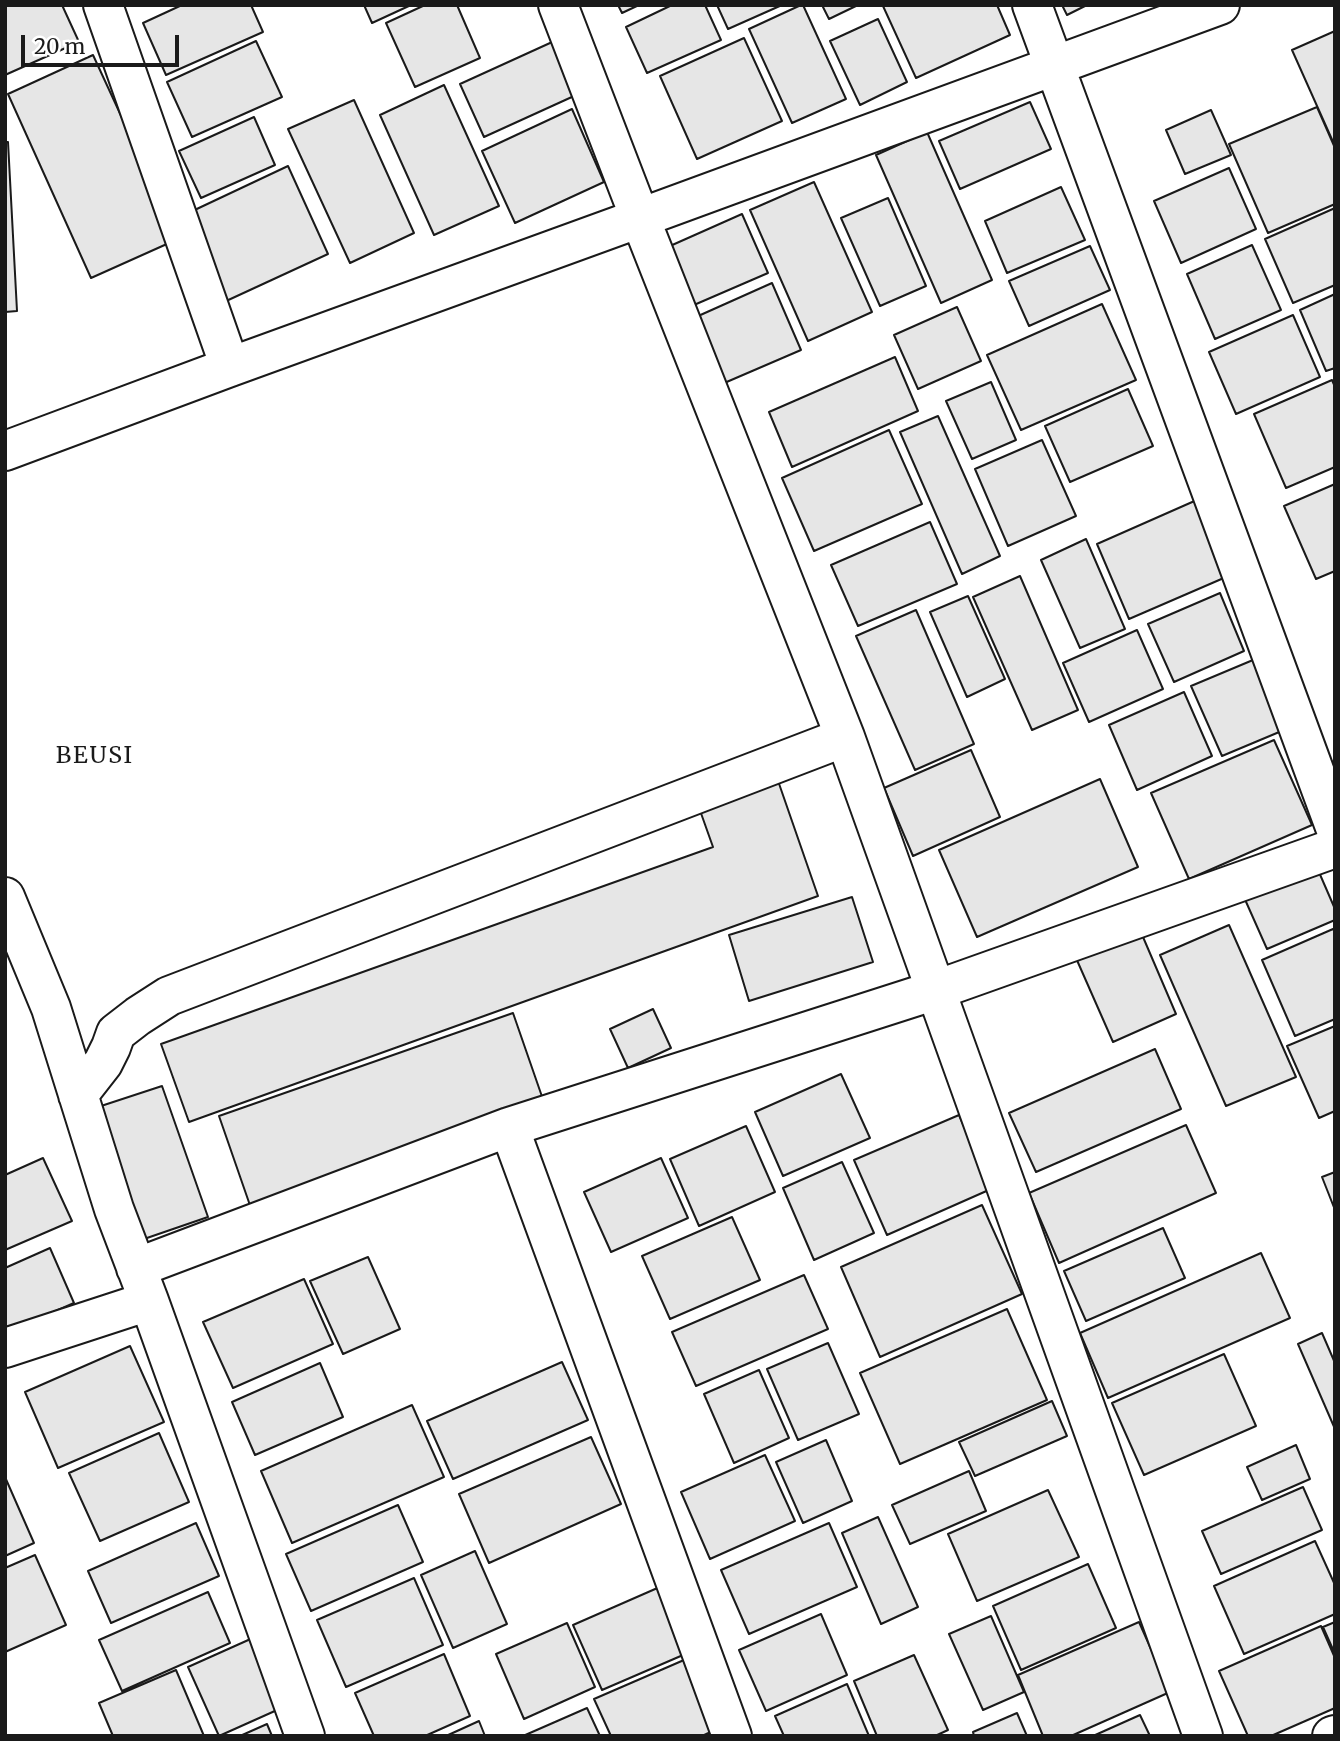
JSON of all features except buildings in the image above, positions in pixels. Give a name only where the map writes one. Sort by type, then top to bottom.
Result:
[{"type":"street","points":[[103,5],[230,367]]},
{"type":"street","points":[[558,5],[845,737],[1203,1736]]},
{"type":"street","points":[[1032,5],[1335,827]]},
{"type":"street","points":[[5,450],[1220,5]]},
{"type":"street","points":[[78,1095],[103,1063],[116,1033],[169,996],[845,737]]},
{"type":"street","points":[[5,1348],[143,1284],[509,1127],[936,990],[1335,848]]},
{"type":"street","points":[[5,897],[51,1007],[114,1209],[305,1736]]},
{"type":"street","points":[[509,1127],[732,1736]]},
{"type":"district","name":"BEUSI","points":[[95,756]]}]
